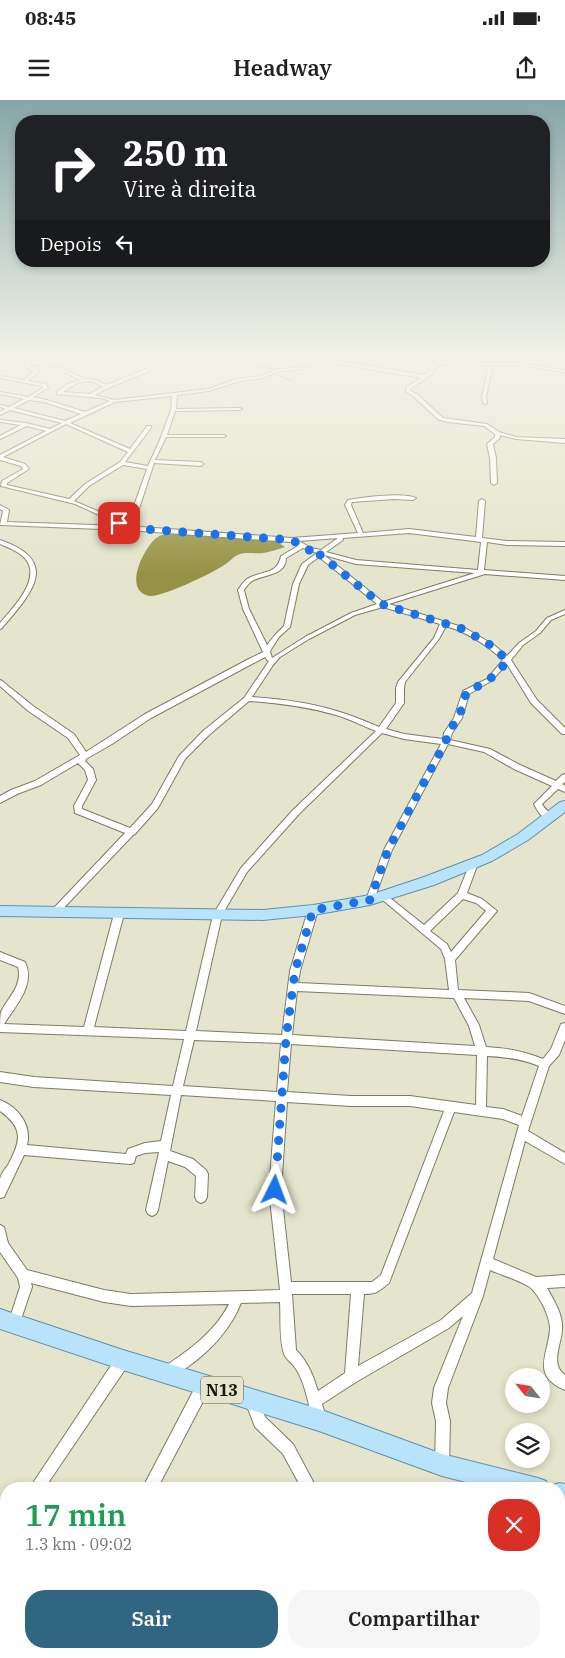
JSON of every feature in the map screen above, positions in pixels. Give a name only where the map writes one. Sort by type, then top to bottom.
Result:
[{"type":"main road","points":[[0,911],[263,915],[313,910],[376,898],[429,881],[487,858],[523,837],[565,805]]},
{"type":"main road","name":"N13","points":[[7,1322],[251,1400],[317,1410],[442,1465],[510,1482]]},
{"type":"street","points":[[0,438],[17,429]]},
{"type":"street","points":[[42,429],[50,431]]},
{"type":"street","points":[[0,457],[55,429]]},
{"type":"street","points":[[80,429],[130,450]]},
{"type":"street","points":[[70,501],[87,484],[122,463],[148,429]]},
{"type":"street","points":[[130,527],[152,461],[158,452],[166,429]]},
{"type":"street","points":[[490,429],[497,433],[516,438],[565,441]]},
{"type":"street","points":[[494,483],[496,478],[493,473],[493,458],[490,444],[498,437],[497,433]]},
{"type":"street","points":[[163,436],[224,436]]},
{"type":"street","points":[[0,457],[23,465],[26,469],[2,484]]},
{"type":"street","points":[[152,461],[201,464]]},
{"type":"street","points":[[122,463],[150,468]]},
{"type":"street","points":[[2,484],[89,507],[130,527]]},
{"type":"street","points":[[360,534],[348,505],[350,501],[394,497],[413,498]]},
{"type":"street","points":[[482,502],[484,571]]},
{"type":"street","points":[[0,507],[6,510],[2,523],[130,527],[292,540],[409,531],[453,535],[507,544],[565,544]]},
{"type":"street","points":[[0,800],[14,792],[38,783],[109,742],[148,716],[267,652],[289,622],[296,584],[302,568],[345,536]]},
{"type":"street","points":[[326,538],[329,539],[330,548]]},
{"type":"street","points":[[292,540],[320,553],[381,604],[463,629],[492,646],[508,661],[534,702],[565,732]]},
{"type":"street","points":[[0,542],[23,553],[33,565],[34,574],[32,585],[27,594],[0,627]]},
{"type":"street","points":[[270,664],[267,652],[245,611],[241,590],[249,580],[277,570],[283,563],[283,557],[302,546]]},
{"type":"street","points":[[330,548],[356,562],[565,578]]},
{"type":"street","points":[[453,569],[463,578]]},
{"type":"street","points":[[54,913],[155,806],[182,758],[206,733],[247,699],[270,664],[278,656],[353,614],[484,571]]},
{"type":"street","points":[[480,1110],[482,1052],[474,1025],[455,994],[450,959],[444,948],[424,931],[376,898],[388,850],[446,741],[448,733],[460,712],[466,693],[489,680],[508,661],[521,644],[538,632],[549,619],[565,612]]},
{"type":"street","points":[[152,1210],[177,1090],[218,915],[244,870],[268,842],[296,812],[381,730],[400,703],[402,682],[437,638],[444,623]]},
{"type":"street","points":[[454,632],[463,629]]},
{"type":"street","points":[[437,638],[445,635]]},
{"type":"street","points":[[0,682],[30,708],[71,736],[84,755]]},
{"type":"street","points":[[247,699],[290,703],[315,708],[341,714],[381,730],[415,739],[446,741],[492,752],[516,766],[561,787]]},
{"type":"street","points":[[84,755],[81,761],[89,769],[92,780],[78,806],[78,811],[132,832]]},
{"type":"street","points":[[550,817],[542,812],[538,804],[561,787],[565,777]]},
{"type":"street","points":[[424,931],[462,895],[474,863]]},
{"type":"street","points":[[450,959],[492,910],[484,904],[462,895]]},
{"type":"street","points":[[313,910],[295,971],[286,1039],[275,1190],[286,1292],[290,1353],[300,1363],[317,1410],[351,1377],[445,1324],[477,1296]]},
{"type":"street","points":[[88,1030],[119,914]]},
{"type":"street","points":[[0,956],[22,965],[25,971],[25,980],[0,1022]]},
{"type":"street","points":[[293,987],[530,996],[565,1010]]},
{"type":"street","points":[[442,1465],[442,1421],[439,1403],[441,1388],[477,1296],[524,1128],[545,1064],[555,1052],[565,1027]]},
{"type":"street","points":[[0,1028],[286,1039],[510,1053],[528,1057],[545,1064]]},
{"type":"street","points":[[0,1077],[34,1082],[351,1101],[410,1101],[480,1110],[503,1114],[565,1159]]},
{"type":"street","points":[[0,1105],[17,1118],[22,1125],[23,1136],[20,1150],[0,1193]]},
{"type":"street","points":[[23,1275],[96,1294],[131,1300],[237,1298],[286,1292],[374,1288],[385,1279],[451,1107]]},
{"type":"street","points":[[20,1150],[130,1159],[132,1153],[145,1148],[165,1151],[194,1164],[202,1174],[201,1197]]},
{"type":"street","points":[[0,1231],[2,1245],[23,1275],[26,1287],[7,1322]]},
{"type":"street","points":[[487,1263],[536,1283],[565,1281]]},
{"type":"street","points":[[536,1283],[553,1312],[556,1326],[549,1360],[552,1371],[558,1380],[565,1383]]},
{"type":"street","points":[[351,1377],[358,1288]]},
{"type":"street","points":[[166,1373],[190,1357],[222,1328],[234,1309],[237,1298]]},
{"type":"street","points":[[43,1482],[123,1360]]},
{"type":"street","points":[[153,1482],[204,1385]]},
{"type":"street","points":[[251,1400],[260,1422],[288,1449],[306,1482]]},
{"type":"shaded area","points":[[171,533],[276,541],[285,547],[263,553],[240,554],[218,569],[176,589],[150,596],[142,593],[136,580],[140,562],[156,538]]},
{"type":"route","points":[[119,523],[132,528],[142,529],[292,540],[304,548],[321,552],[319,554],[381,604],[463,629],[480,637],[508,661],[489,680],[466,693],[458,718],[448,733],[446,741],[388,850],[370,900],[313,910],[295,971],[286,1039],[275,1190]]}]
